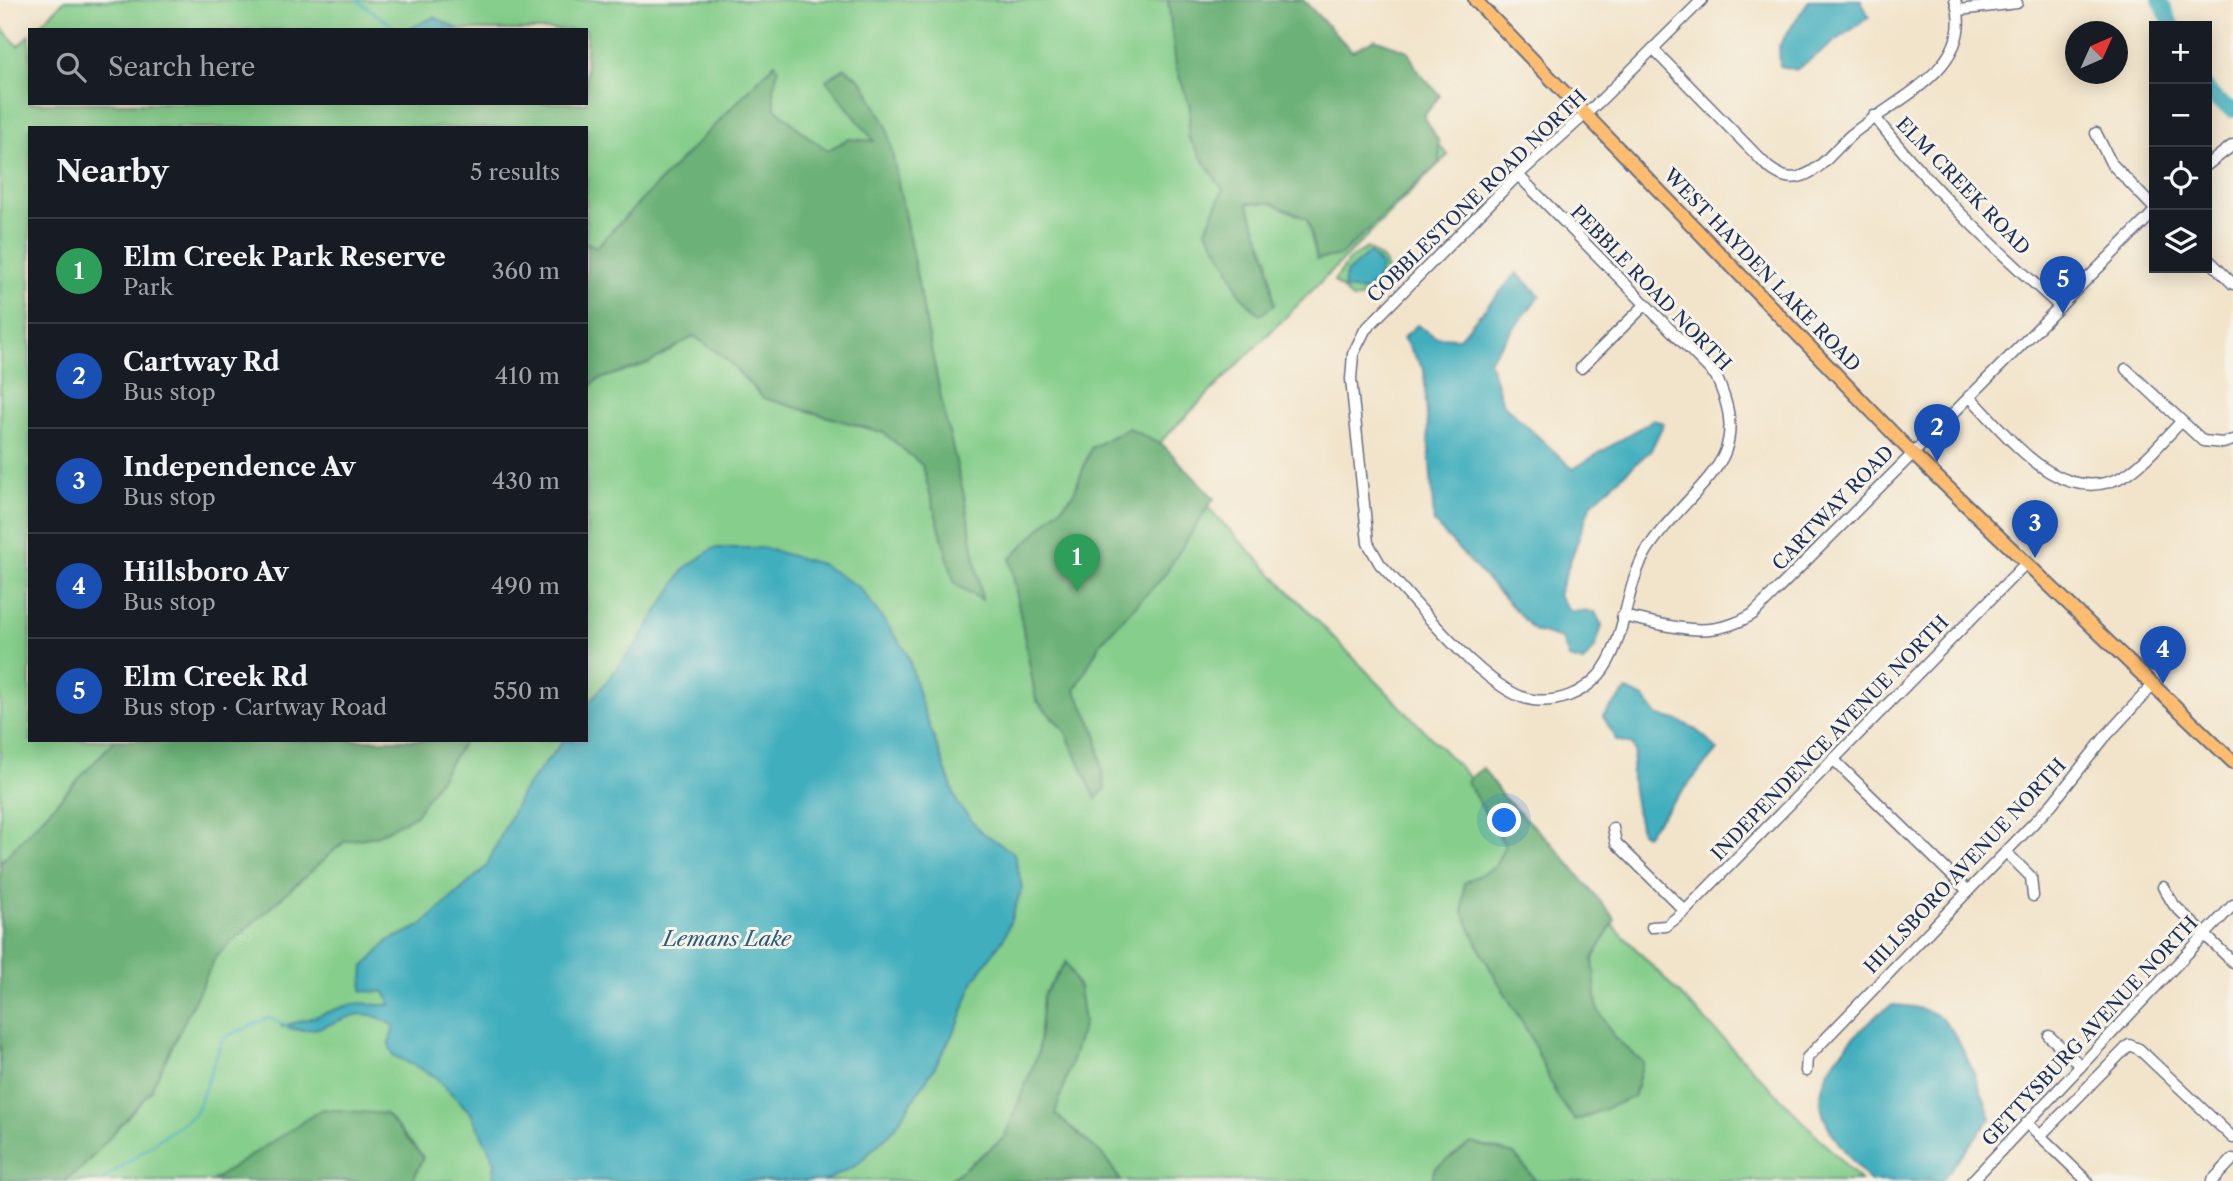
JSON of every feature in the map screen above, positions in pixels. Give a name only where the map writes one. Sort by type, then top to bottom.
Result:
[{"type":"main road","name":"WEST HAYDEN LAKE ROAD","points":[[1475,0],[1912,453],[2233,762]]},
{"type":"street","name":"COBBLESTONE ROAD NORTH","points":[[1622,616],[1613,654],[1588,685],[1555,700],[1522,698],[1503,690],[1482,671],[1380,564],[1367,543],[1351,379],[1353,354],[1365,330],[1518,175],[1702,0]]},
{"type":"street","points":[[1653,49],[1768,167],[1782,177],[1804,176],[1874,116],[1912,94],[1933,76],[1947,56],[1957,33],[1957,5],[2017,3]]},
{"type":"street","name":"ELM CREEK ROAD","points":[[1874,116],[1901,151],[1984,238],[2060,307]]},
{"type":"street","points":[[2096,133],[2111,163],[2149,205]]},
{"type":"street","points":[[2212,161],[2233,145]]},
{"type":"street","name":"PEBBLE ROAD NORTH","points":[[1518,175],[1716,376],[1727,400],[1730,426],[1725,453],[1712,472],[1664,524],[1645,553],[1632,580],[1622,616]]},
{"type":"street","name":"CARTWAY ROAD","points":[[1622,616],[1689,632],[1709,632],[1740,623],[1753,614],[2149,215]]},
{"type":"street","points":[[2212,263],[2233,284]]},
{"type":"street","points":[[1581,368],[1645,305]]},
{"type":"street","points":[[2126,369],[2203,441],[2223,443],[2233,440]]},
{"type":"street","points":[[1969,396],[2036,463],[2064,481],[2081,485],[2114,481],[2129,473],[2181,422]]},
{"type":"street","name":"INDEPENDENCE AVENUE NORTH","points":[[1652,927],[1666,926],[1685,911],[2026,563]]},
{"type":"street","name":"HILLSBORO AVENUE NORTH","points":[[1806,1071],[1807,1058],[2066,788],[2105,737],[2154,684]]},
{"type":"street","points":[[1833,759],[1968,891]]},
{"type":"street","points":[[1613,828],[1616,843],[1685,911]]},
{"type":"street","points":[[2006,852],[2031,877],[2033,896]]},
{"type":"street","points":[[2163,887],[2174,905],[2233,962]]},
{"type":"street","name":"GETTYSBURG AVENUE NORTH","points":[[1972,1181],[2233,905]]},
{"type":"street","points":[[2049,1036],[2081,1066]]},
{"type":"street","points":[[2040,1136],[2129,1045],[2139,1049],[2233,1138]]},
{"type":"street","points":[[2027,1123],[2087,1181]]},
{"type":"street","points":[[2212,1181],[2233,1159]]},
{"type":"green space","points":[[65,0],[1297,0],[1448,155],[1152,450],[1861,1181],[0,1181],[0,26],[18,46],[28,37],[28,105],[588,105],[588,28],[37,28]]},
{"type":"green space","points":[[1168,0],[1303,0],[1352,51],[1375,39],[1408,51],[1418,72],[1440,95],[1424,116],[1439,142],[1440,162],[1341,255],[1317,259],[1307,219],[1271,203],[1247,203],[1268,259],[1274,305],[1260,315],[1240,295],[1227,264],[1206,230],[1223,190],[1188,137],[1190,107],[1176,67]]},
{"type":"green space","points":[[775,63],[778,70],[773,89],[775,108],[828,150],[848,139],[874,141],[826,80],[845,68],[863,82],[887,127],[943,408],[965,500],[982,600],[955,584],[922,465],[884,433],[763,398],[725,358],[694,336],[649,363],[597,380],[588,388],[588,243],[596,247]]},
{"type":"green space","points":[[1367,248],[1385,262],[1387,273],[1361,298],[1352,299],[1334,281],[1350,259]]},
{"type":"green space","points":[[1128,428],[1164,446],[1214,498],[1163,577],[1101,642],[1075,690],[1096,732],[1105,789],[1096,799],[1065,731],[1036,700],[1010,559],[1073,495],[1091,448]]},
{"type":"green space","points":[[113,742],[464,742],[415,816],[376,836],[345,841],[216,956],[150,1092],[83,1167],[64,1181],[0,1181],[0,863]]},
{"type":"green space","points":[[1483,768],[1502,796],[1555,847],[1615,919],[1593,959],[1597,1008],[1615,1038],[1643,1062],[1634,1097],[1575,1121],[1556,1094],[1529,1034],[1483,956],[1463,912],[1464,883],[1495,867],[1505,845],[1466,781]]},
{"type":"green space","points":[[1066,962],[1079,988],[1084,1022],[1055,1114],[1103,1155],[1121,1181],[948,1181],[1004,1138],[1038,1053],[1043,996]]},
{"type":"green space","points":[[322,1109],[386,1114],[423,1157],[413,1181],[212,1181]]},
{"type":"green space","points":[[1471,1143],[1514,1154],[1536,1181],[1432,1181],[1434,1169]]},
{"type":"water","points":[[1809,0],[1861,0],[1869,17],[1796,70],[1780,66],[1779,46]]},
{"type":"water","points":[[434,17],[456,28],[411,28]]},
{"type":"water","points":[[1369,253],[1382,266],[1376,281],[1364,291],[1344,289],[1346,273]]},
{"type":"water","points":[[1517,273],[1540,295],[1489,360],[1503,404],[1573,469],[1653,420],[1664,423],[1651,450],[1591,504],[1558,595],[1570,611],[1595,612],[1602,626],[1595,648],[1583,662],[1569,658],[1562,639],[1535,631],[1434,523],[1424,370],[1403,338],[1417,325],[1436,337],[1459,338]]},
{"type":"water","name":"Lemans Lake","points":[[714,548],[763,548],[821,564],[860,588],[907,652],[921,702],[958,804],[980,831],[1014,853],[1022,888],[1005,936],[974,980],[959,1022],[933,1070],[894,1129],[857,1165],[825,1181],[493,1181],[495,1162],[471,1113],[433,1075],[393,1055],[389,1044],[394,1026],[380,1018],[358,1015],[316,1028],[300,1030],[280,1026],[354,1004],[391,1004],[385,992],[362,991],[364,967],[388,941],[421,926],[486,867],[522,792],[562,742],[588,742],[588,704],[638,642],[685,568]]},
{"type":"water","points":[[1627,690],[1644,698],[1658,716],[1684,723],[1698,732],[1717,750],[1646,835],[1641,832],[1633,792],[1635,752],[1631,744],[1616,740],[1603,716]]},
{"type":"water","points":[[1893,1005],[1924,1010],[1941,1018],[1948,1025],[1970,1065],[1991,1118],[1941,1181],[1869,1181],[1841,1146],[1823,1115],[1821,1099],[1824,1083],[1833,1064],[1864,1027]]},
{"type":"waterway","points":[[357,0],[395,28]]},
{"type":"waterway","points":[[2160,0],[2170,21]]},
{"type":"waterway","points":[[2212,95],[2233,110]]},
{"type":"waterway","points":[[101,1181],[196,1113],[223,1038],[268,1018],[286,1025]]},
{"type":"place","name":"Elm Creek Rd","points":[[2063,314]]},
{"type":"place","name":"Cartway Rd","points":[[1937,462]]},
{"type":"place","name":"Independence Av","points":[[2035,558]]},
{"type":"place","name":"Elm Creek Park Reserve","points":[[1077,592]]},
{"type":"place","name":"Hillsboro Av","points":[[2163,684]]}]
